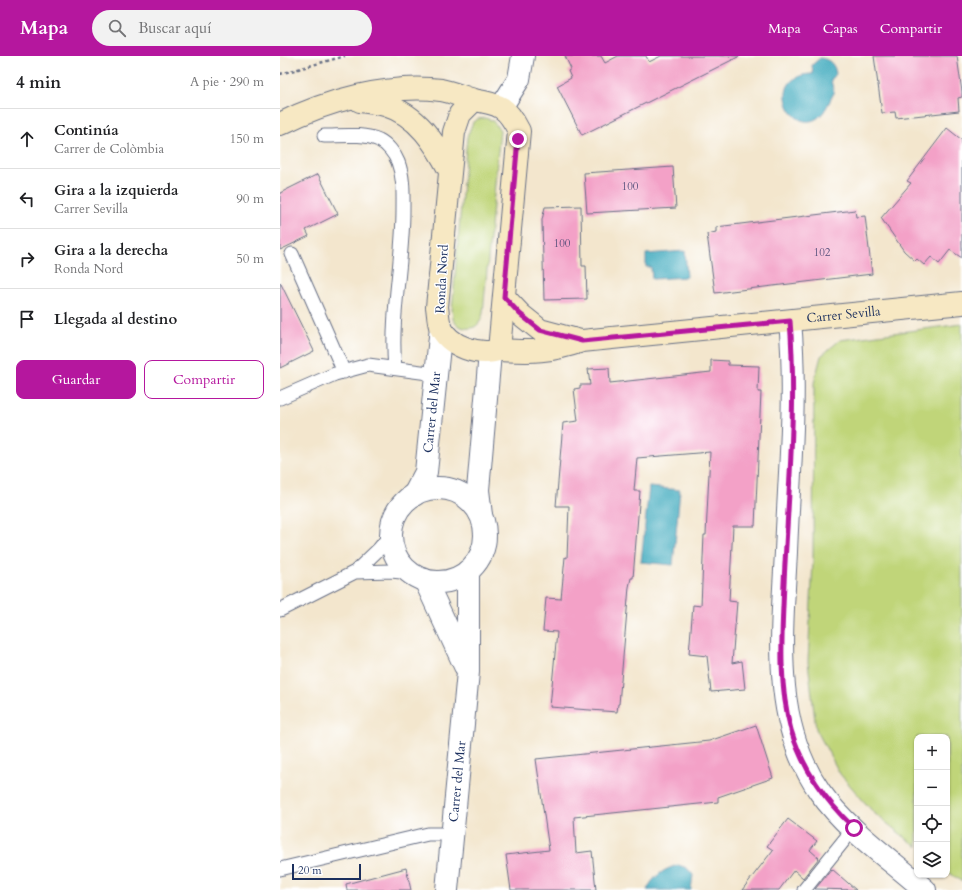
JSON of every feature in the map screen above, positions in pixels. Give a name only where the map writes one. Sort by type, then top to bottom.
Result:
[{"type":"main road","points":[[280,124],[304,112],[347,99],[390,90],[442,90],[474,100],[502,106],[512,118],[519,131],[504,297],[495,352]]},
{"type":"main road","points":[[347,99],[385,105],[408,116],[422,128],[435,143],[450,171]]},
{"type":"main road","name":"Ronda Nord","points":[[474,100],[460,114],[454,132],[437,307],[441,326],[451,340],[470,351],[495,352]]},
{"type":"main road","name":"Carrer Sevilla","points":[[504,297],[520,314],[540,330],[582,341]]},
{"type":"main road","name":"Carrer Sevilla","points":[[495,352],[533,352],[557,349],[582,341],[962,303]]},
{"type":"street","points":[[502,106],[519,79],[523,56]]},
{"type":"street","points":[[790,321],[793,379],[782,645],[784,695],[791,729],[808,771],[830,804],[854,828],[925,890]]},
{"type":"street","name":"Carrer del Mar","points":[[414,495],[426,472],[441,326]]},
{"type":"street","points":[[418,577],[440,582],[454,579],[468,572],[478,560],[484,546],[485,530],[481,515],[478,490],[495,352]]},
{"type":"street","points":[[468,672],[418,577],[400,563],[393,549],[391,534],[394,519],[402,505],[414,495],[428,488],[444,488],[459,492],[472,502],[481,515]]},
{"type":"street","name":"Carrer del Mar","points":[[446,890],[468,672],[468,572]]},
{"type":"lane","points":[[324,136],[360,136],[378,140],[389,148],[398,161],[403,181],[403,227],[395,326],[395,368]]},
{"type":"lane","points":[[292,254],[344,372]]},
{"type":"lane","points":[[280,398],[335,374],[368,365],[436,374]]},
{"type":"lane","points":[[280,610],[355,572],[379,549],[391,534]]},
{"type":"lane","points":[[355,572],[391,570],[418,577]]},
{"type":"lane","points":[[804,890],[854,828]]},
{"type":"lane","points":[[280,869],[428,834],[451,834]]},
{"type":"path","points":[[280,74],[345,56]]},
{"type":"green space","points":[[485,118],[492,120],[500,130],[483,313],[480,322],[477,325],[466,328],[457,325],[453,319],[452,310],[467,137],[473,122],[478,119]]},
{"type":"green space","points":[[962,324],[962,882],[950,873],[950,734],[914,734],[914,845],[874,813],[840,774],[816,729],[808,662],[813,561],[814,383],[821,356],[840,340]]},
{"type":"water","points":[[820,58],[829,61],[834,68],[836,74],[831,80],[834,93],[826,109],[819,117],[809,121],[799,119],[792,113],[787,103],[786,93],[789,84],[798,77],[813,74],[812,65]]},
{"type":"water","points":[[685,251],[687,277],[652,279],[651,267],[646,267],[646,254]]},
{"type":"water","points":[[649,487],[680,490],[673,565],[641,562]]},
{"type":"water","points":[[678,865],[687,868],[693,875],[691,890],[647,890],[649,885],[656,877],[668,869]]},
{"type":"building","points":[[565,56],[601,56],[605,63],[618,56],[646,56],[649,62],[661,56],[740,56],[582,135],[557,86],[571,78],[568,71],[571,69]]},
{"type":"building","points":[[874,56],[957,56],[962,92],[962,97],[958,98],[959,111],[896,118],[895,112],[882,113]]},
{"type":"building","points":[[947,128],[962,140],[962,258],[950,250],[939,264],[931,257],[924,265],[917,259],[915,261],[904,251],[881,218],[911,183],[907,181]]},
{"type":"building","points":[[673,167],[676,208],[587,213],[584,173]]},
{"type":"building","points":[[318,174],[338,214],[306,230],[309,236],[280,250],[280,193]]},
{"type":"building","points":[[581,206],[582,266],[586,266],[587,299],[544,300],[542,220],[545,207]]},
{"type":"building","points":[[855,210],[856,217],[865,216],[872,274],[715,293],[707,234],[716,232],[716,227]]},
{"type":"building","points":[[280,282],[314,351],[280,368]]},
{"type":"building","points":[[711,360],[728,361],[728,365],[759,366],[758,392],[761,392],[755,526],[733,526],[729,601],[737,602],[732,663],[742,661],[745,689],[711,692],[707,656],[689,654],[693,605],[701,606],[710,452],[637,458],[634,491],[640,491],[633,578],[631,578],[629,587],[619,704],[617,712],[550,707],[557,632],[543,631],[546,598],[561,599],[565,557],[567,558],[569,506],[556,506],[563,423],[578,421],[574,389],[580,388],[580,385],[590,385],[588,369],[609,368],[610,383],[711,372]]},
{"type":"building","points":[[756,725],[773,778],[718,797],[718,802],[574,817],[576,853],[592,851],[596,890],[511,890],[506,855],[549,850],[536,759],[709,741]]},
{"type":"building","points":[[788,819],[817,841],[810,850],[819,858],[803,878],[794,870],[779,890],[742,890],[773,850],[767,846]]},
{"type":"building","points":[[406,868],[411,890],[347,890],[346,884]]},
{"type":"building","points":[[832,869],[856,890],[815,889]]},
{"type":"route","points":[[518,139],[504,297],[520,314],[540,330],[557,336],[582,341],[790,321],[793,379],[782,645],[784,695],[796,746],[808,771],[820,792],[834,810],[854,828]]}]
